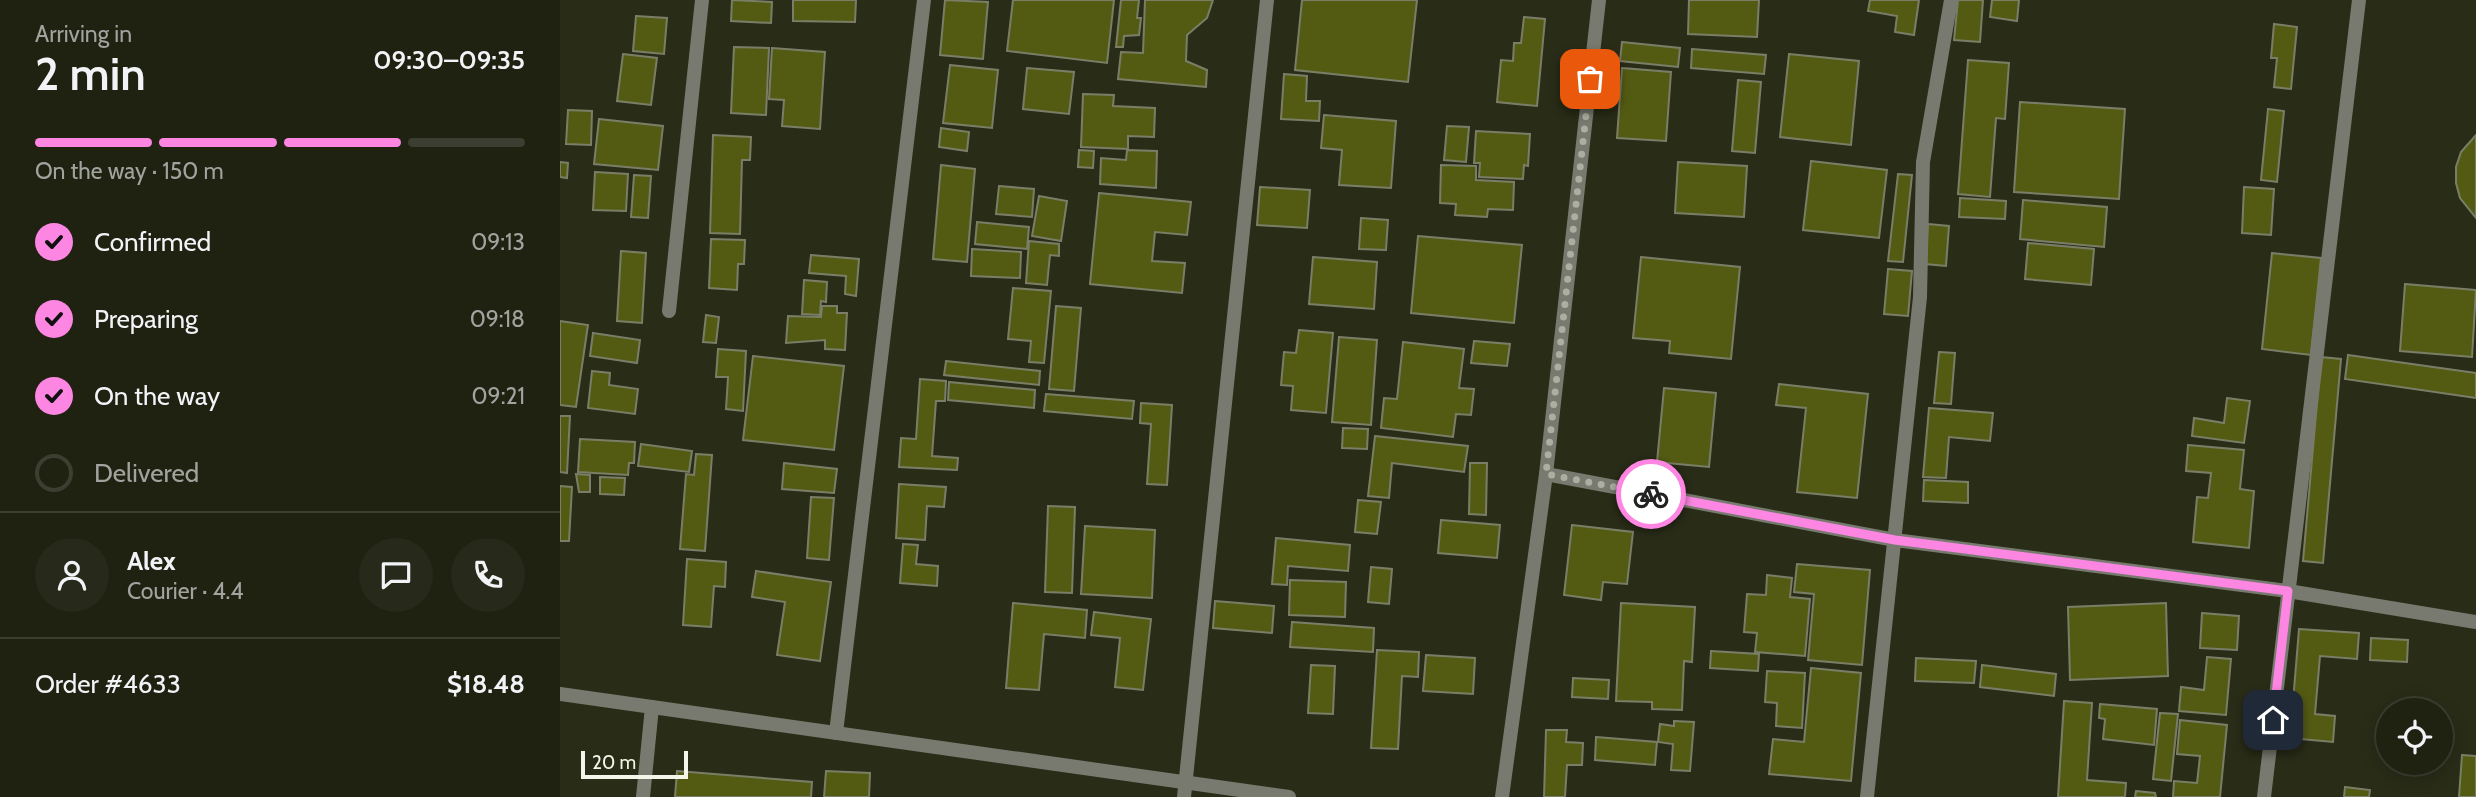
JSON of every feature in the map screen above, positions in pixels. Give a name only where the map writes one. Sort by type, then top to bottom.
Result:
[{"type":"street","points":[[669,311],[702,0]]},
{"type":"street","points":[[836,733],[924,0]]},
{"type":"street","points":[[1184,790],[1267,0]]},
{"type":"street","points":[[1502,797],[1546,474],[1599,0]]},
{"type":"street","points":[[1867,797],[1920,297],[1923,162],[1951,0]]},
{"type":"street","points":[[2264,797],[2359,0]]},
{"type":"street","points":[[1546,474],[1895,540],[2288,591],[2476,622]]},
{"type":"street","points":[[560,694],[836,733],[1184,790],[1289,797]]},
{"type":"street","points":[[643,797],[652,707]]},
{"type":"building","points":[[732,0],[772,2],[771,23],[731,21]]},
{"type":"building","points":[[793,0],[856,0],[855,22],[793,21]]},
{"type":"building","points":[[945,0],[988,2],[983,59],[940,55]]},
{"type":"building","points":[[1013,0],[1114,0],[1107,63],[1007,51]]},
{"type":"building","points":[[1121,0],[1139,0],[1137,18],[1141,18],[1139,35],[1124,36],[1123,47],[1116,47]]},
{"type":"building","points":[[1145,0],[1213,0],[1207,18],[1187,35],[1186,61],[1207,70],[1206,87],[1118,79],[1121,52],[1143,53]]},
{"type":"building","points":[[1302,0],[1417,0],[1408,82],[1295,70]]},
{"type":"building","points":[[1689,0],[1759,0],[1757,37],[1688,34]]},
{"type":"building","points":[[1870,0],[1919,0],[1914,35],[1895,32],[1897,16],[1868,11]]},
{"type":"building","points":[[1958,0],[1983,0],[1980,42],[1954,40]]},
{"type":"building","points":[[1992,0],[2019,0],[2017,21],[1990,17]]},
{"type":"building","points":[[636,16],[667,18],[664,54],[633,51]]},
{"type":"building","points":[[1524,17],[1545,19],[1537,106],[1497,102],[1501,60],[1513,61],[1514,43],[1521,43]]},
{"type":"building","points":[[2274,24],[2297,27],[2291,89],[2274,87],[2277,58],[2271,58]]},
{"type":"building","points":[[1622,42],[1680,48],[1678,67],[1620,61]]},
{"type":"building","points":[[734,47],[769,48],[766,115],[731,113]]},
{"type":"building","points":[[772,48],[825,52],[820,129],[782,126],[784,100],[769,99]]},
{"type":"building","points":[[1692,49],[1766,55],[1764,74],[1691,68]]},
{"type":"building","points":[[623,54],[657,58],[651,105],[617,101]]},
{"type":"building","points":[[1789,54],[1859,61],[1851,145],[1780,137]]},
{"type":"building","points":[[1968,60],[2009,63],[2005,119],[1996,118],[1990,197],[1958,194]]},
{"type":"building","points":[[950,65],[998,70],[992,128],[943,123]]},
{"type":"building","points":[[1027,68],[1074,72],[1069,114],[1023,109]]},
{"type":"building","points":[[1622,68],[1671,72],[1666,141],[1617,138]]},
{"type":"building","points":[[1284,74],[1307,76],[1306,101],[1320,101],[1319,121],[1281,119]]},
{"type":"building","points":[[1738,80],[1761,82],[1755,153],[1732,151]]},
{"type":"building","points":[[1083,94],[1114,95],[1113,106],[1155,108],[1154,137],[1128,136],[1128,149],[1081,147]]},
{"type":"building","points":[[2020,102],[2125,109],[2119,199],[2014,192]]},
{"type":"building","points":[[2268,109],[2284,111],[2277,182],[2261,180]]},
{"type":"building","points":[[568,110],[592,111],[591,145],[566,144]]},
{"type":"building","points":[[1324,115],[1396,121],[1391,188],[1339,185],[1342,150],[1321,148]]},
{"type":"building","points":[[599,119],[663,126],[658,170],[594,164]]},
{"type":"building","points":[[1447,126],[1469,127],[1466,162],[1444,160]]},
{"type":"building","points":[[941,128],[969,132],[967,151],[939,147]]},
{"type":"building","points":[[1476,131],[1530,134],[1528,166],[1524,165],[1523,179],[1479,177],[1480,163],[1474,163]]},
{"type":"building","points":[[713,135],[751,137],[750,160],[742,160],[740,234],[710,233]]},
{"type":"building","points":[[2476,135],[2476,218],[2460,198],[2456,167],[2461,152]]},
{"type":"building","points":[[1079,150],[1094,151],[1093,168],[1078,167]]},
{"type":"building","points":[[1127,150],[1157,151],[1156,188],[1100,184],[1101,158],[1126,160]]},
{"type":"building","points":[[1811,161],[1887,170],[1879,238],[1803,230]]},
{"type":"building","points":[[560,162],[568,163],[567,178],[560,177]]},
{"type":"building","points":[[1678,162],[1747,166],[1744,217],[1675,213]]},
{"type":"building","points":[[941,165],[975,169],[967,262],[933,259]]},
{"type":"building","points":[[1441,165],[1476,166],[1476,180],[1514,182],[1513,210],[1488,209],[1487,217],[1455,215],[1456,204],[1440,203]]},
{"type":"building","points":[[595,172],[628,174],[626,211],[593,210]]},
{"type":"building","points":[[1898,174],[1912,175],[1903,262],[1888,261]]},
{"type":"building","points":[[634,175],[651,176],[648,218],[631,217]]},
{"type":"building","points":[[999,186],[1034,189],[1032,217],[996,214]]},
{"type":"building","points":[[1260,187],[1310,190],[1307,228],[1257,225]]},
{"type":"building","points":[[2244,187],[2274,189],[2271,235],[2242,233]]},
{"type":"building","points":[[1099,193],[1191,202],[1187,235],[1155,232],[1152,261],[1185,263],[1182,293],[1090,284]]},
{"type":"building","points":[[1039,196],[1067,201],[1061,241],[1032,236]]},
{"type":"building","points":[[1960,198],[2006,201],[2005,219],[1959,217]]},
{"type":"building","points":[[2023,200],[2107,207],[2104,247],[2020,239]]},
{"type":"building","points":[[1361,218],[1388,220],[1386,250],[1359,249]]},
{"type":"building","points":[[977,222],[1029,227],[1027,249],[975,244]]},
{"type":"building","points":[[1928,224],[1949,226],[1946,266],[1925,264]]},
{"type":"building","points":[[1418,236],[1522,245],[1514,323],[1411,313]]},
{"type":"building","points":[[711,239],[745,240],[744,264],[738,264],[737,290],[709,288]]},
{"type":"building","points":[[1029,241],[1059,244],[1059,256],[1050,255],[1047,285],[1026,283]]},
{"type":"building","points":[[2028,243],[2094,249],[2091,285],[2025,279]]},
{"type":"building","points":[[972,249],[1021,252],[1020,278],[971,276]]},
{"type":"building","points":[[621,251],[646,253],[642,323],[617,321]]},
{"type":"building","points":[[2272,253],[2321,258],[2311,355],[2262,349]]},
{"type":"building","points":[[811,255],[859,259],[856,296],[845,294],[846,276],[809,273]]},
{"type":"building","points":[[1313,257],[1377,262],[1374,309],[1309,304]]},
{"type":"building","points":[[1641,257],[1740,267],[1731,359],[1669,353],[1670,341],[1633,338]]},
{"type":"building","points":[[1888,269],[1912,271],[1908,316],[1884,314]]},
{"type":"building","points":[[804,280],[827,282],[826,302],[821,301],[820,315],[802,314]]},
{"type":"building","points":[[2405,284],[2476,290],[2472,357],[2400,351]]},
{"type":"building","points":[[1013,288],[1051,291],[1044,363],[1029,362],[1031,341],[1008,339]]},
{"type":"building","points":[[822,306],[837,306],[837,313],[847,313],[845,350],[825,349],[825,340],[786,343],[788,316],[821,317]]},
{"type":"building","points":[[1056,306],[1081,308],[1074,391],[1049,389]]},
{"type":"building","points":[[706,315],[719,317],[716,343],[703,342]]},
{"type":"building","points":[[560,321],[588,325],[576,407],[560,405]]},
{"type":"building","points":[[1299,330],[1333,333],[1326,413],[1291,410],[1293,386],[1281,385],[1284,352],[1296,353]]},
{"type":"building","points":[[593,333],[640,340],[637,363],[590,356]]},
{"type":"building","points":[[1339,337],[1377,340],[1371,425],[1332,422]]},
{"type":"building","points":[[1474,341],[1510,344],[1507,366],[1471,363]]},
{"type":"building","points":[[1403,342],[1464,349],[1459,388],[1474,389],[1471,415],[1456,414],[1453,437],[1381,428],[1384,398],[1397,399]]},
{"type":"building","points":[[718,349],[746,351],[743,411],[726,409],[728,377],[716,377]]},
{"type":"building","points":[[1939,352],[1955,353],[1951,404],[1934,403]]},
{"type":"building","points":[[2348,355],[2476,373],[2476,398],[2345,379]]},
{"type":"building","points":[[753,356],[844,366],[834,450],[743,440]]},
{"type":"building","points":[[2321,357],[2341,359],[2323,563],[2303,561]]},
{"type":"building","points":[[946,361],[1040,371],[1039,385],[944,375]]},
{"type":"building","points":[[592,371],[610,373],[609,385],[638,389],[635,414],[588,408]]},
{"type":"building","points":[[920,379],[946,381],[945,401],[936,401],[932,456],[958,458],[957,470],[899,467],[901,438],[916,439]]},
{"type":"building","points":[[949,382],[1035,390],[1034,408],[948,400]]},
{"type":"building","points":[[1779,384],[1868,394],[1857,498],[1797,492],[1806,408],[1776,405]]},
{"type":"building","points":[[1664,388],[1716,393],[1709,467],[1657,462]]},
{"type":"building","points":[[1046,394],[1134,401],[1132,419],[1044,411]]},
{"type":"building","points":[[2227,398],[2250,401],[2244,443],[2192,436],[2194,418],[2224,423]]},
{"type":"building","points":[[1141,403],[1172,405],[1167,485],[1147,484],[1151,424],[1140,423]]},
{"type":"building","points":[[1929,408],[1993,413],[1990,441],[1949,437],[1946,478],[1923,477]]},
{"type":"building","points":[[560,416],[570,416],[567,473],[560,472]]},
{"type":"building","points":[[1343,428],[1368,429],[1367,449],[1342,448]]},
{"type":"building","points":[[1375,436],[1468,446],[1464,472],[1392,463],[1389,498],[1368,496]]},
{"type":"building","points":[[580,439],[635,442],[634,463],[629,463],[628,475],[578,472]]},
{"type":"building","points":[[641,444],[692,451],[689,472],[638,466]]},
{"type":"building","points":[[2188,445],[2244,450],[2240,489],[2254,491],[2249,548],[2193,542],[2197,497],[2208,498],[2211,473],[2186,471]]},
{"type":"building","points":[[696,454],[712,455],[705,551],[680,549],[686,474],[694,475]]},
{"type":"building","points":[[784,463],[837,469],[834,493],[782,489]]},
{"type":"building","points":[[1470,463],[1487,463],[1486,515],[1469,514]]},
{"type":"building","points":[[576,474],[590,475],[590,492],[579,492]]},
{"type":"building","points":[[600,477],[625,478],[624,495],[600,494]]},
{"type":"building","points":[[1924,480],[1968,482],[1968,503],[1923,501]]},
{"type":"building","points":[[899,484],[946,487],[944,507],[927,506],[925,540],[896,538]]},
{"type":"building","points":[[560,486],[572,487],[569,541],[560,541]]},
{"type":"building","points":[[811,497],[834,498],[829,560],[807,558]]},
{"type":"building","points":[[1358,500],[1381,502],[1377,534],[1355,532]]},
{"type":"building","points":[[1048,506],[1075,507],[1072,593],[1045,592]]},
{"type":"building","points":[[1441,520],[1500,525],[1497,558],[1438,553]]},
{"type":"building","points":[[1572,525],[1633,532],[1627,584],[1603,582],[1601,600],[1564,595]]},
{"type":"building","points":[[1085,526],[1155,530],[1152,598],[1081,594]]},
{"type":"building","points":[[1276,538],[1350,545],[1348,571],[1288,566],[1287,585],[1272,584]]},
{"type":"building","points":[[903,544],[918,545],[916,564],[938,566],[937,586],[900,583]]},
{"type":"building","points":[[687,559],[726,562],[725,587],[714,586],[711,627],[683,625]]},
{"type":"building","points":[[1797,564],[1870,570],[1862,665],[1808,660],[1814,594],[1794,592]]},
{"type":"building","points":[[1371,567],[1392,569],[1389,604],[1368,602]]},
{"type":"building","points":[[756,571],[831,582],[820,661],[777,655],[785,602],[752,597]]},
{"type":"building","points":[[1767,575],[1792,578],[1790,597],[1810,599],[1805,656],[1755,652],[1757,633],[1744,632],[1747,594],[1766,595]]},
{"type":"building","points":[[1290,580],[1346,582],[1345,617],[1289,615]]},
{"type":"building","points":[[1215,601],[1274,606],[1272,633],[1213,628]]},
{"type":"building","points":[[1013,603],[1087,610],[1085,638],[1044,634],[1039,690],[1006,688]]},
{"type":"building","points":[[1621,603],[1695,607],[1692,662],[1684,661],[1682,710],[1652,709],[1652,702],[1616,701]]},
{"type":"building","points":[[2166,603],[2168,676],[2070,680],[2068,607]]},
{"type":"building","points":[[1094,612],[1151,619],[1143,690],[1115,687],[1120,638],[1091,635]]},
{"type":"building","points":[[2202,613],[2239,616],[2237,650],[2200,648]]},
{"type":"building","points":[[1292,622],[1374,628],[1373,652],[1290,647]]},
{"type":"building","points":[[2299,629],[2359,633],[2357,659],[2320,656],[2315,714],[2335,716],[2333,742],[2290,738]]},
{"type":"building","points":[[2371,638],[2408,640],[2407,662],[2370,660]]},
{"type":"building","points":[[1377,650],[1419,652],[1418,677],[1402,676],[1398,749],[1371,748]]},
{"type":"building","points":[[1711,651],[1759,654],[1758,671],[1710,668]]},
{"type":"building","points":[[1426,655],[1475,658],[1473,694],[1423,691]]},
{"type":"building","points":[[2207,657],[2231,659],[2226,715],[2179,711],[2181,687],[2204,690]]},
{"type":"building","points":[[1916,658],[1976,661],[1974,683],[1915,681]]},
{"type":"building","points":[[1311,665],[1335,666],[1333,714],[1308,713]]},
{"type":"building","points":[[1982,665],[2056,674],[2054,696],[1980,687]]},
{"type":"building","points":[[1811,668],[1861,673],[1851,781],[1769,774],[1773,739],[1804,742]]},
{"type":"building","points":[[1767,671],[1805,673],[1802,728],[1776,726],[1777,703],[1765,702]]},
{"type":"building","points":[[1573,678],[1609,680],[1608,699],[1572,697]]},
{"type":"building","points":[[2064,701],[2092,703],[2087,780],[2126,783],[2125,797],[2058,797]]},
{"type":"building","points":[[2100,704],[2157,709],[2154,745],[2103,739],[2105,719],[2099,718]]},
{"type":"building","points":[[2160,713],[2178,714],[2171,781],[2153,779]]},
{"type":"building","points":[[2180,720],[2227,725],[2220,797],[2173,797],[2174,781],[2197,783],[2200,756],[2177,754]]},
{"type":"building","points":[[1674,721],[1694,722],[1690,771],[1671,770],[1673,744],[1658,742],[1660,724],[1674,726]]},
{"type":"building","points":[[1546,730],[1567,730],[1566,742],[1583,743],[1582,765],[1567,765],[1565,797],[1544,797]]},
{"type":"building","points":[[1596,737],[1657,742],[1655,765],[1595,760]]},
{"type":"building","points":[[2462,755],[2476,756],[2476,797],[2459,797]]},
{"type":"building","points":[[677,771],[812,782],[811,797],[675,797]]},
{"type":"building","points":[[826,771],[870,773],[869,797],[824,797]]},
{"type":"building","points":[[2345,787],[2370,790],[2369,797],[2344,797]]},
{"type":"building","points":[[2136,791],[2155,793],[2156,797],[2135,797]]},
{"type":"way so far","points":[[1590,79],[1546,474],[1651,494]]},
{"type":"route","points":[[1651,494],[1895,540],[2288,591],[2273,720]]}]
